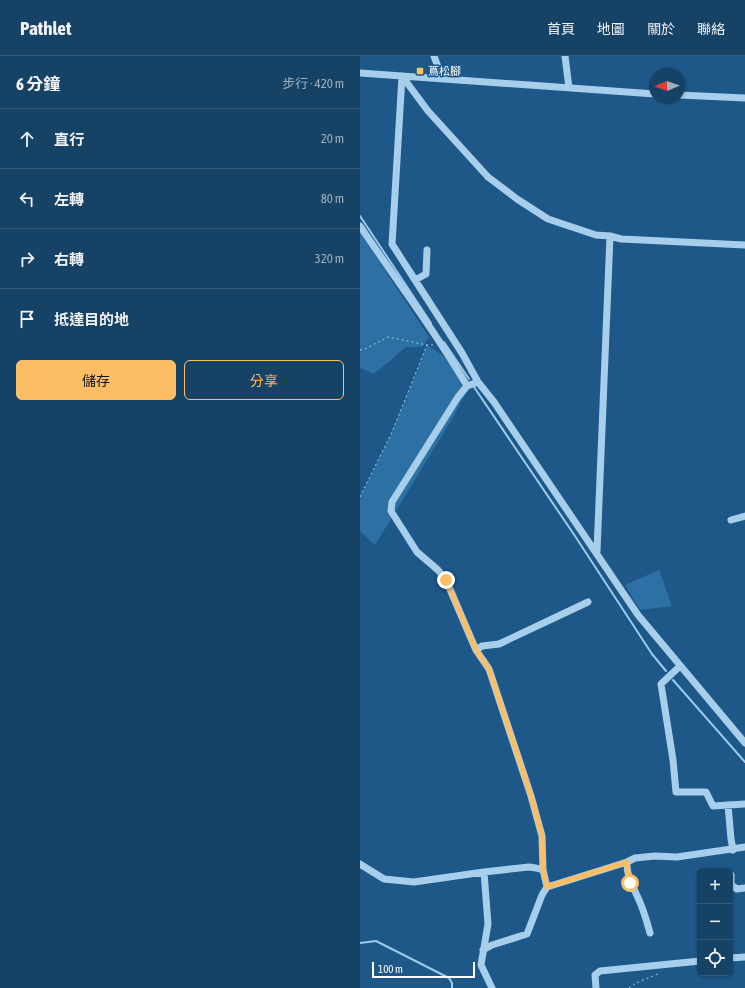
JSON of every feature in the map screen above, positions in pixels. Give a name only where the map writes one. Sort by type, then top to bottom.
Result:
[{"type":"street","points":[[434,56],[438,67],[438,78]]},
{"type":"street","points":[[565,56],[569,88]]},
{"type":"street","points":[[360,73],[649,94]]},
{"type":"street","points":[[402,76],[428,111],[488,177],[548,219],[596,235],[610,236],[621,239],[745,245]]},
{"type":"street","points":[[402,76],[392,244],[462,353],[478,382],[494,402],[597,551],[638,615],[745,743]]},
{"type":"street","points":[[685,95],[745,98]]},
{"type":"street","points":[[360,226],[467,386]]},
{"type":"street","points":[[597,551],[610,236]]},
{"type":"street","points":[[415,280],[426,274],[427,250]]},
{"type":"street","points":[[478,382],[467,386],[450,409],[392,502],[391,511],[417,552],[438,570],[446,580],[476,650],[489,669],[531,796],[542,836],[543,870],[547,887]]},
{"type":"street","points":[[731,520],[745,516]]},
{"type":"street","points":[[476,650],[482,646],[499,644],[588,602]]},
{"type":"street","points":[[680,666],[660,684],[673,760],[676,792],[706,792],[713,806],[745,804]]},
{"type":"street","points":[[728,805],[733,850]]},
{"type":"street","points":[[483,950],[492,945],[526,934],[542,895],[547,887],[627,862],[635,858],[655,856],[677,857],[733,850],[745,847]]},
{"type":"street","points":[[627,862],[630,883],[646,917],[650,933]]},
{"type":"street","points":[[360,864],[384,879],[414,882],[529,867],[543,870]]},
{"type":"street","points":[[484,872],[488,924],[481,965],[492,988]]},
{"type":"street","points":[[733,886],[737,889],[745,888]]},
{"type":"street","points":[[733,958],[745,957]]},
{"type":"street","points":[[596,988],[595,975],[600,971],[697,961]]},
{"type":"path","points":[[360,350],[388,337],[427,346],[440,344]]},
{"type":"path","points":[[360,497],[392,432],[427,346]]},
{"type":"path","points":[[629,988],[636,983],[660,972]]},
{"type":"shaded area","points":[[360,233],[429,337],[422,347],[406,347],[374,374],[360,368]]},
{"type":"shaded area","points":[[427,345],[451,361],[465,394],[454,416],[375,545],[360,531],[360,497],[392,432]]},
{"type":"shaded area","points":[[659,570],[672,606],[640,610],[625,585]]},
{"type":"waterway","points":[[360,216],[431,323]]},
{"type":"waterway","points":[[444,342],[469,379]]},
{"type":"waterway","points":[[474,387],[575,536],[652,654],[666,671]]},
{"type":"waterway","points":[[673,680],[745,762]]},
{"type":"waterway","points":[[360,943],[376,941],[449,978],[452,983],[452,988]]},
{"type":"place","name":"蔦松腳","points":[[420,71]]},
{"type":"route","points":[[446,580],[476,650],[489,669],[531,796],[542,836],[543,870],[547,887],[627,862],[630,883]]}]
